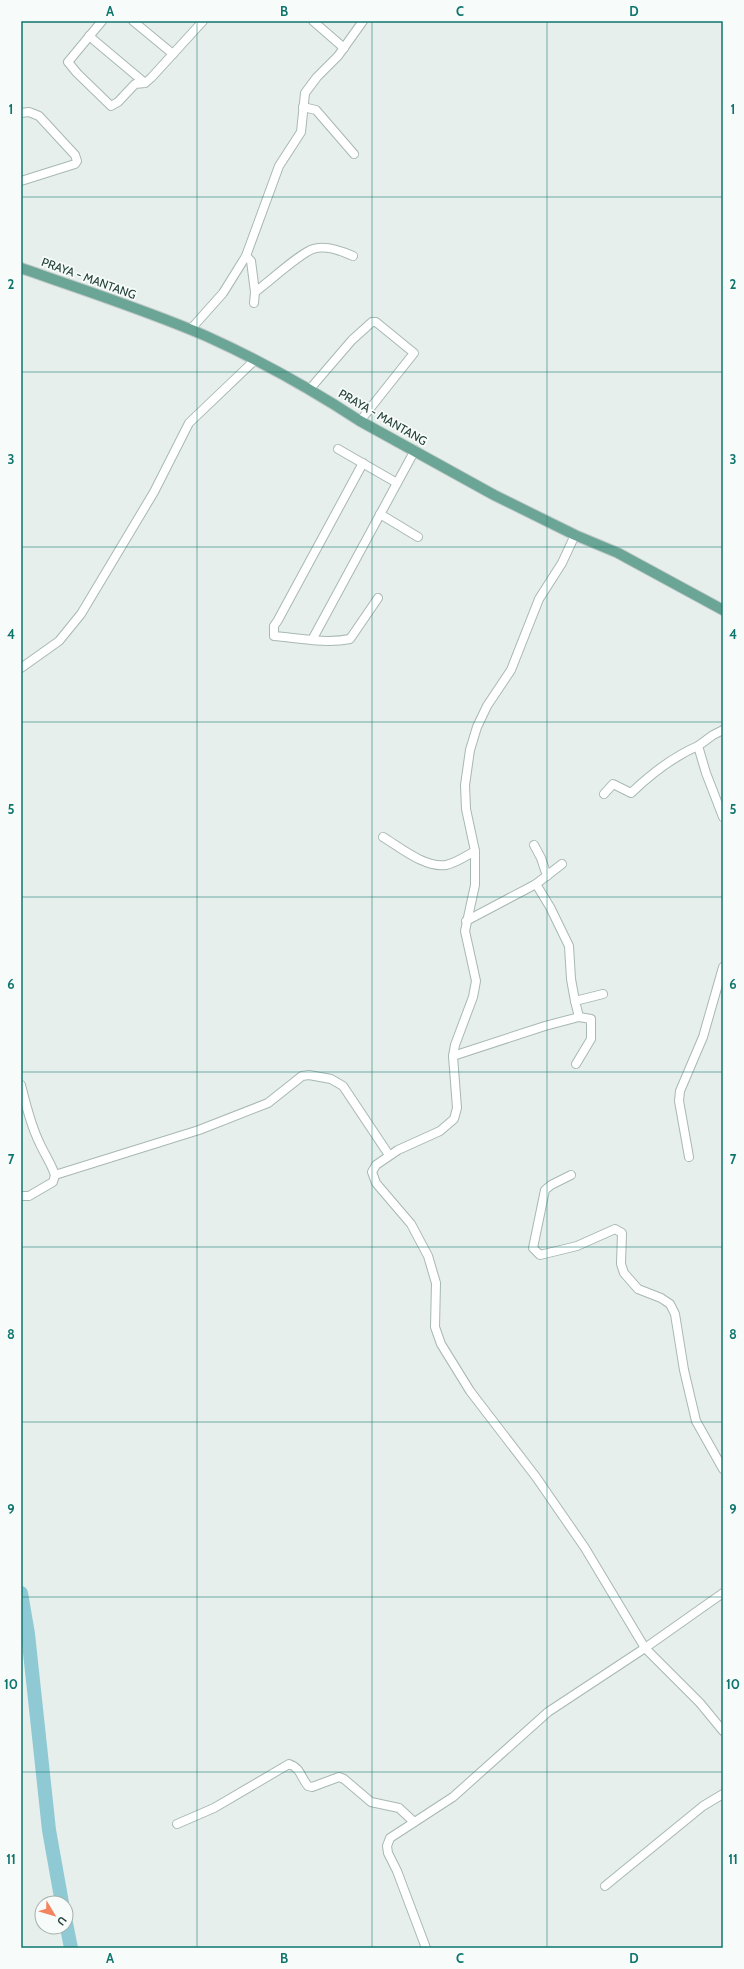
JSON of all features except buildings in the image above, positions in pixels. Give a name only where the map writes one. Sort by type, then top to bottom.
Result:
[{"type":"main road","name":"PRAYA - MANTANG","points":[[21,268],[190,330],[255,360],[360,421],[415,450],[494,495],[575,535],[618,553],[723,610]]},
{"type":"street","points":[[102,21],[68,62],[76,73],[109,105],[113,106],[135,84],[145,83],[198,23]]},
{"type":"street","points":[[133,21],[172,54]]},
{"type":"street","points":[[313,21],[344,48]]},
{"type":"street","points":[[190,330],[223,293],[246,256],[281,162],[301,132],[305,93],[344,48],[363,21]]},
{"type":"street","points":[[89,36],[145,83]]},
{"type":"street","points":[[303,107],[316,110],[354,154]]},
{"type":"street","points":[[21,113],[29,112],[39,116],[75,154],[77,161],[75,164],[21,181]]},
{"type":"street","points":[[255,292],[303,255],[314,249],[333,250],[353,256]]},
{"type":"street","points":[[246,256],[251,261],[255,292],[254,303]]},
{"type":"street","points":[[309,390],[352,340],[372,322],[376,322],[414,353],[360,421]]},
{"type":"street","points":[[21,668],[59,641],[81,614],[154,492],[188,423],[255,360]]},
{"type":"street","points":[[338,449],[397,483]]},
{"type":"street","points":[[312,640],[415,450]]},
{"type":"street","points":[[363,463],[274,626],[274,636],[312,640],[343,641],[350,639],[378,598]]},
{"type":"street","points":[[380,514],[418,537]]},
{"type":"street","points":[[575,535],[562,563],[539,599],[511,670],[487,706],[477,727],[470,750],[465,785],[466,809],[475,851],[476,885],[466,921],[466,938],[475,968],[476,987],[474,997],[458,1035],[453,1056],[457,1108],[454,1119],[440,1131],[389,1155],[376,1164],[372,1172],[376,1183],[411,1224],[428,1256],[436,1283],[437,1294],[434,1322],[441,1344],[470,1391],[531,1471],[585,1548],[645,1648],[700,1703],[723,1731]]},
{"type":"street","points":[[604,794],[612,784],[631,793],[661,767],[686,751],[698,746],[713,734],[723,730]]},
{"type":"street","points":[[698,746],[706,773],[723,817]]},
{"type":"street","points":[[383,837],[428,863],[440,865],[453,863],[475,851]]},
{"type":"street","points":[[534,845],[541,858],[547,876]]},
{"type":"street","points":[[466,921],[536,884],[562,864]]},
{"type":"street","points":[[536,884],[550,907],[569,946],[571,979],[579,1017]]},
{"type":"street","points":[[689,1156],[680,1106],[680,1090],[703,1037],[723,967]]},
{"type":"street","points":[[576,1001],[603,994]]},
{"type":"street","points":[[453,1056],[545,1026],[579,1017],[591,1019],[592,1035],[576,1064]]},
{"type":"street","points":[[55,1175],[199,1130],[268,1102],[302,1076],[309,1075],[331,1079],[343,1086],[389,1155]]},
{"type":"street","points":[[21,1085],[40,1146],[51,1162],[55,1175],[53,1182],[29,1196],[21,1196]]},
{"type":"street","points":[[571,1175],[551,1185],[546,1190],[533,1248],[535,1252],[540,1256],[577,1246],[615,1229],[622,1233],[621,1264],[624,1273],[638,1289],[661,1298],[670,1304],[675,1314],[684,1370],[696,1421],[723,1469]]},
{"type":"street","points":[[426,1948],[387,1846],[390,1838],[453,1797],[548,1712],[645,1648],[723,1592]]},
{"type":"street","points":[[177,1824],[214,1808],[289,1764],[295,1766],[301,1772],[308,1786],[312,1787],[339,1778],[344,1779],[371,1802],[399,1808],[414,1822]]},
{"type":"street","points":[[604,1886],[704,1806],[723,1794]]},
{"type":"waterway","points":[[21,1593],[28,1634],[49,1830],[61,1895]]},
{"type":"waterway","points":[[68,1935],[71,1948]]}]
